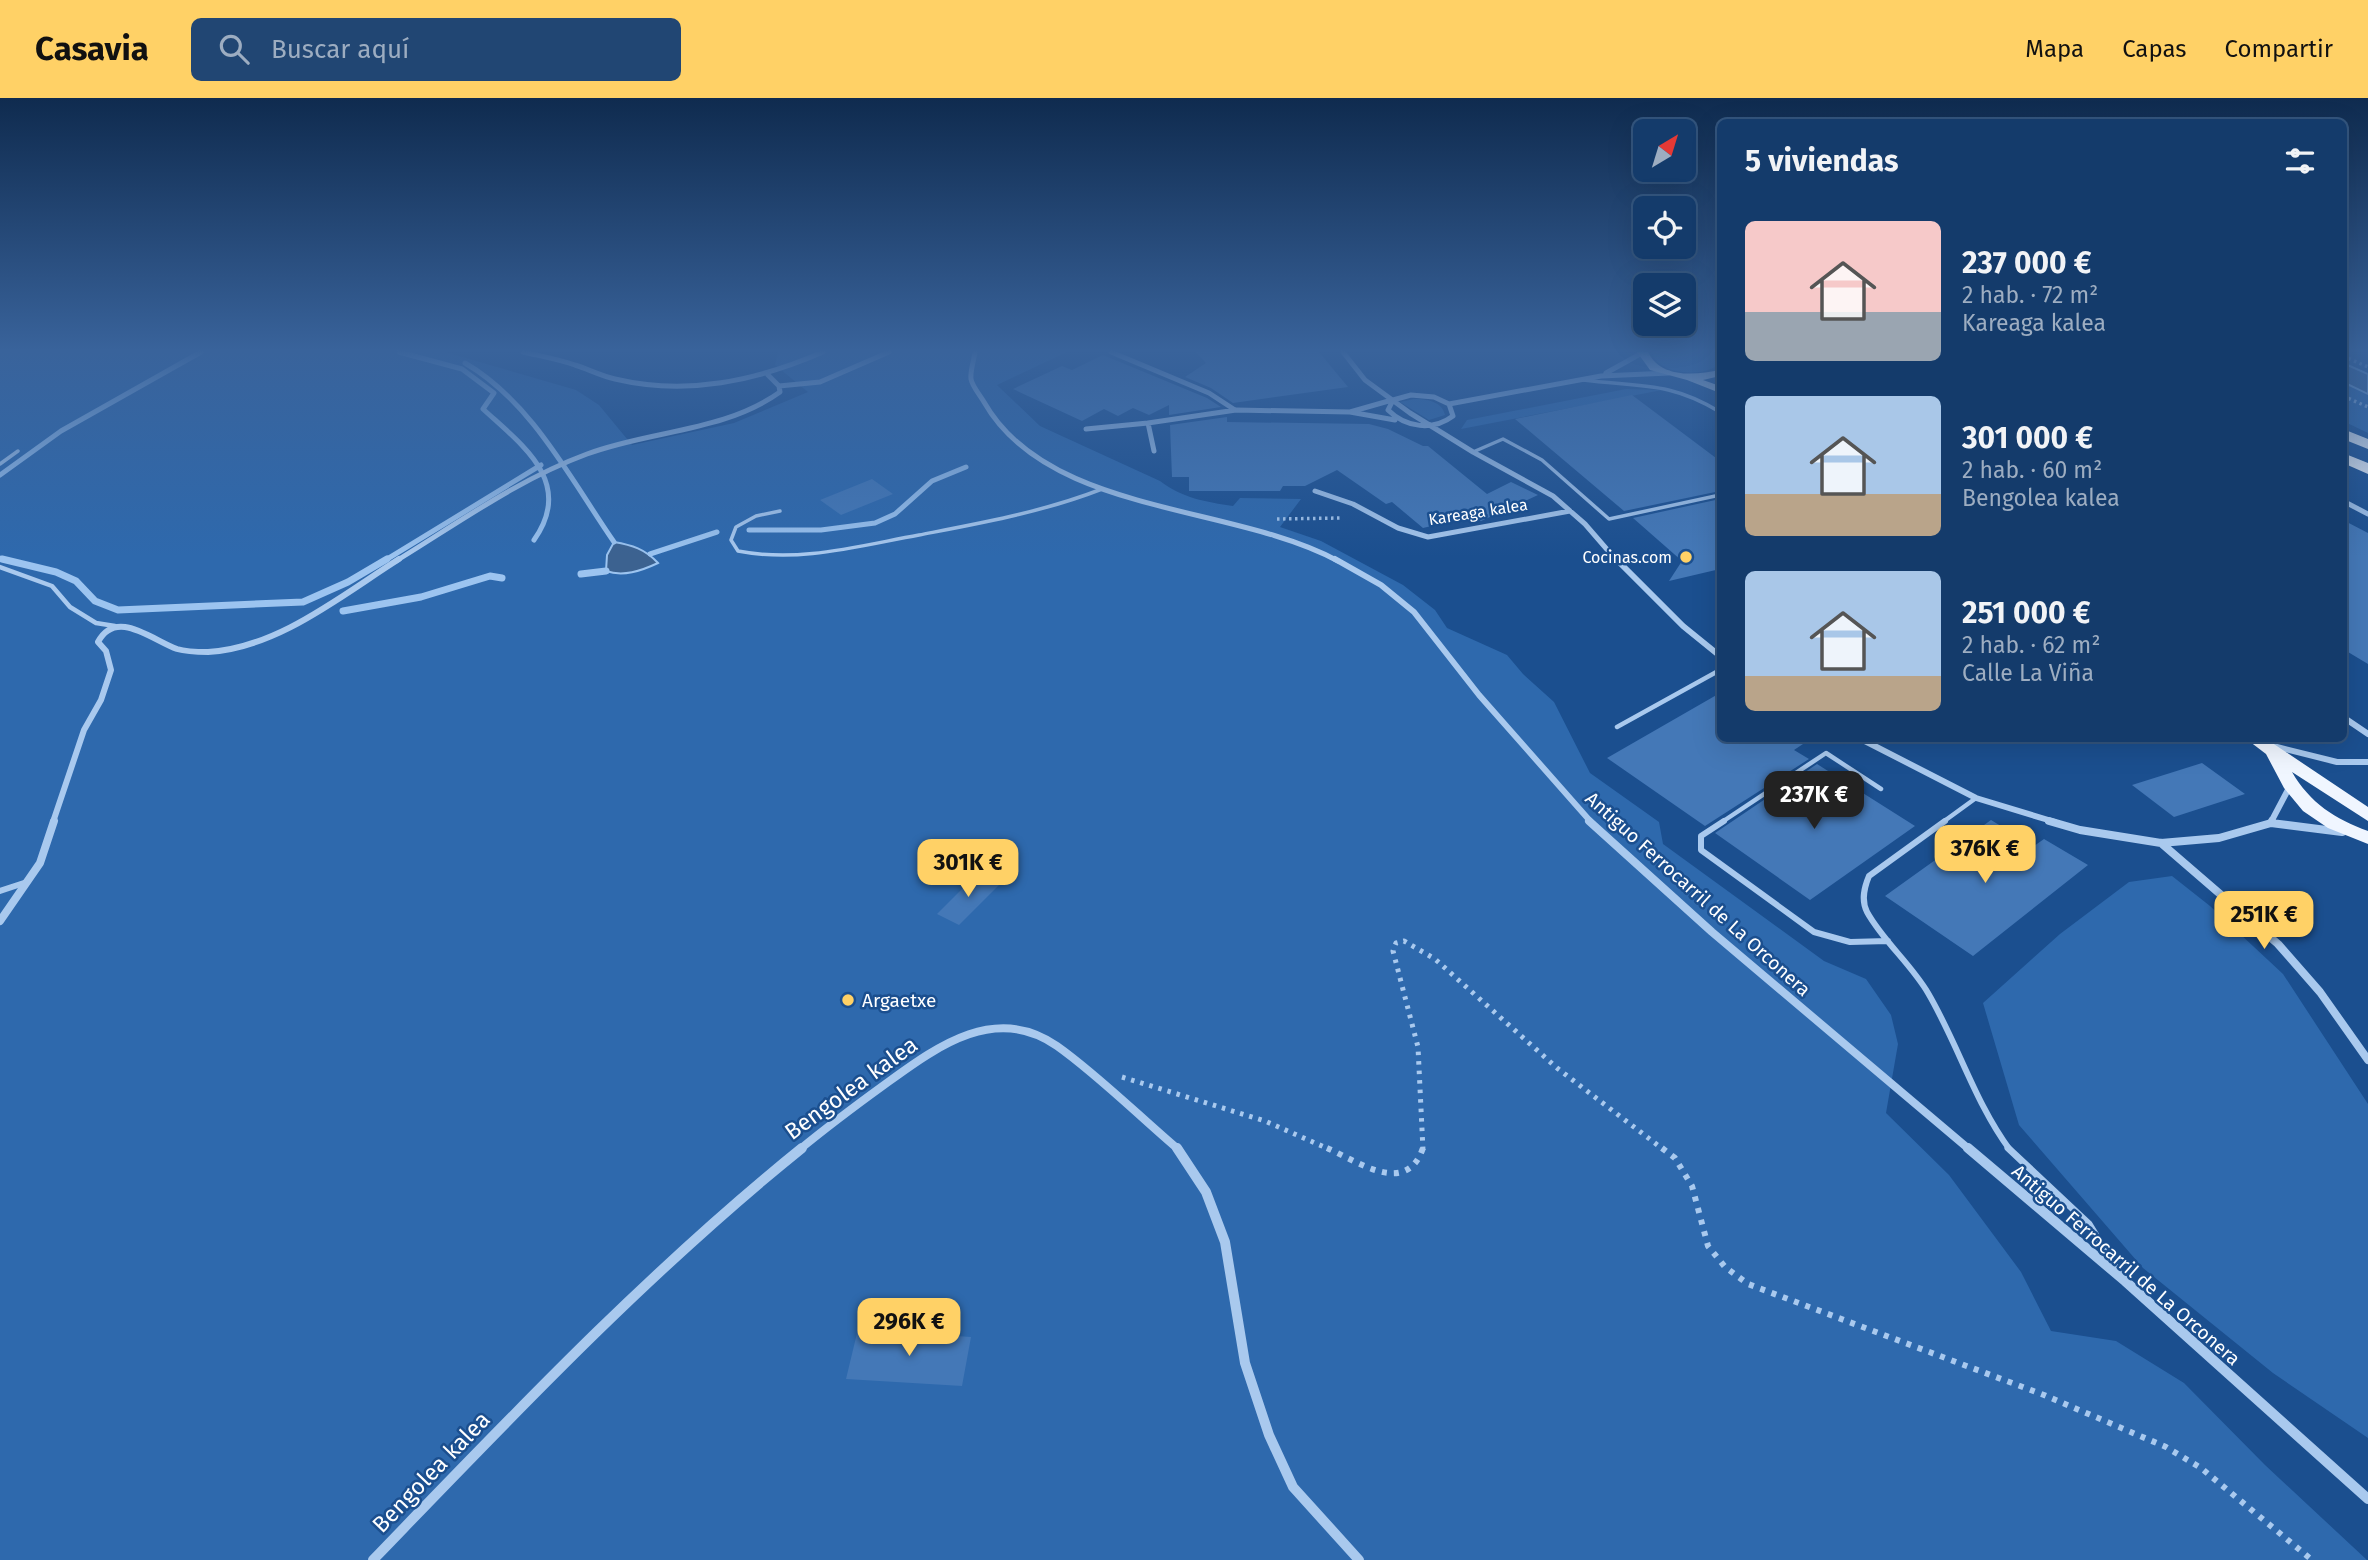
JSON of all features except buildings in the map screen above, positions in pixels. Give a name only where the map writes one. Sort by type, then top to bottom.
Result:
[{"type":"highway","points":[[2347,435],[2368,445]]},
{"type":"highway","points":[[2347,459],[2368,469]]},
{"type":"main road","points":[[2258,742],[2368,815]]},
{"type":"main road","points":[[2273,752],[2290,786],[2314,814],[2362,836]]},
{"type":"street","points":[[0,922],[40,863],[85,730],[101,700],[111,670],[106,651],[98,642],[100,636],[117,627],[130,626],[178,649],[204,652],[240,645],[277,633],[535,475],[574,458],[639,438],[727,420]]},
{"type":"street","name":"Antiguo Ferrocarril de La Orconera","points":[[994,420],[1029,452],[1062,472],[1102,489],[1293,541],[1330,556],[1381,585],[1414,612],[1479,695],[1587,819],[1712,932],[2125,1281],[2368,1499]]},
{"type":"street","points":[[1086,429],[1167,420]]},
{"type":"street","points":[[1396,420],[1430,426],[1446,420]]},
{"type":"street","name":"Kareaga kalea","points":[[1422,420],[1543,490],[1570,511],[1626,571],[1717,654]]},
{"type":"street","points":[[1148,423],[1154,451]]},
{"type":"street","name":"Kareaga kalea","points":[[1315,491],[1353,504],[1398,528],[1428,537],[1570,511]]},
{"type":"street","points":[[2347,503],[2368,514]]},
{"type":"street","points":[[2347,720],[2368,734]]},
{"type":"street","points":[[1867,742],[1976,798],[2080,830],[2161,843],[2219,838],[2271,823],[2362,836]]},
{"type":"street","points":[[2262,742],[2325,760],[2358,764],[2368,762]]},
{"type":"street","points":[[2271,823],[2290,786]]},
{"type":"street","points":[[2161,843],[2278,944],[2320,992],[2368,1060]]},
{"type":"street","name":"Bengolea kalea","points":[[373,1560],[524,1404],[695,1240],[775,1169],[948,1041],[979,1030],[1010,1028],[1036,1034],[1056,1045],[1180,1151],[1206,1192],[1225,1242],[1245,1363],[1269,1435],[1293,1487],[1359,1560]]},
{"type":"lane","points":[[1473,452],[1503,439],[1542,460],[1609,519],[1717,496]]},
{"type":"lane","points":[[0,464],[18,451]]},
{"type":"lane","points":[[780,512],[756,516],[736,527],[731,540],[738,551],[761,558],[817,554],[1028,514],[1068,504],[1102,489]]},
{"type":"lane","points":[[0,567],[52,586],[70,607],[96,623],[117,627]]},
{"type":"lane","points":[[1617,727],[1717,672]]},
{"type":"lane","points":[[1881,789],[1826,753],[1702,835],[1702,850],[1814,932],[1835,941],[1856,944],[1888,941]]},
{"type":"lane","points":[[1976,798],[1869,876],[1863,890],[1866,910],[1927,991],[1961,1055],[1992,1126],[2012,1153],[2089,1224],[2125,1281]]},
{"type":"lane","points":[[0,891],[28,882]]},
{"type":"path","points":[[1276,519],[1340,518],[1384,521]]},
{"type":"path","points":[[1080,1066],[1265,1121],[1384,1173],[1403,1174],[1416,1165],[1423,1149],[1418,1047],[1393,951],[1396,943],[1404,941],[1435,959],[1557,1068],[1675,1158],[1692,1186],[1708,1247],[1726,1267],[1748,1284],[2044,1395],[2166,1447],[2201,1468],[2312,1560]]},
{"type":"shaded area","points":[[0,420],[612,420],[632,445],[741,420],[1034,420],[1040,426],[1168,487],[1204,501],[1233,506],[1240,498],[1301,499],[1280,527],[1321,541],[1403,585],[1435,610],[1447,628],[1507,655],[1523,674],[1554,702],[1590,773],[1659,822],[1663,844],[1824,961],[1866,979],[1891,1015],[1898,1044],[1886,1113],[1949,1175],[2021,1272],[2051,1331],[2116,1341],[2184,1383],[2265,1465],[2367,1560],[0,1560]]},
{"type":"shaded area","points":[[1467,420],[1506,420],[1461,429]]},
{"type":"shaded area","points":[[2347,420],[2368,420],[2368,433],[2347,423]]},
{"type":"shaded area","points":[[614,542],[638,548],[658,563],[632,572],[606,571],[607,555]]},
{"type":"shaded area","points":[[2172,876],[2210,906],[2283,974],[2368,1104],[2368,1438],[2273,1373],[2143,1268],[2019,1125],[1983,1003],[2060,934],[2129,882]]},
{"type":"waterway","points":[[0,475],[80,420]]},
{"type":"waterway","points":[[495,420],[527,451],[538,467]]},
{"type":"waterway","points":[[530,420],[566,468],[614,542]]},
{"type":"waterway","points":[[384,561],[538,467]]},
{"type":"waterway","points":[[534,540],[545,519],[549,500],[546,483],[538,467]]},
{"type":"waterway","points":[[749,530],[821,530],[875,523],[895,514],[932,481],[966,467]]},
{"type":"waterway","points":[[650,554],[717,532]]},
{"type":"waterway","points":[[0,559],[10,561]]},
{"type":"waterway","points":[[2,559],[56,572],[76,581],[95,601],[118,610],[303,602],[348,582],[387,559]]},
{"type":"waterway","points":[[581,574],[606,571]]},
{"type":"waterway","points":[[343,611],[421,597],[490,576],[502,578]]},
{"type":"place","name":"Cocinas.com","points":[[1686,557]]},
{"type":"place","name":"Argaetxe","points":[[848,1000]]}]
